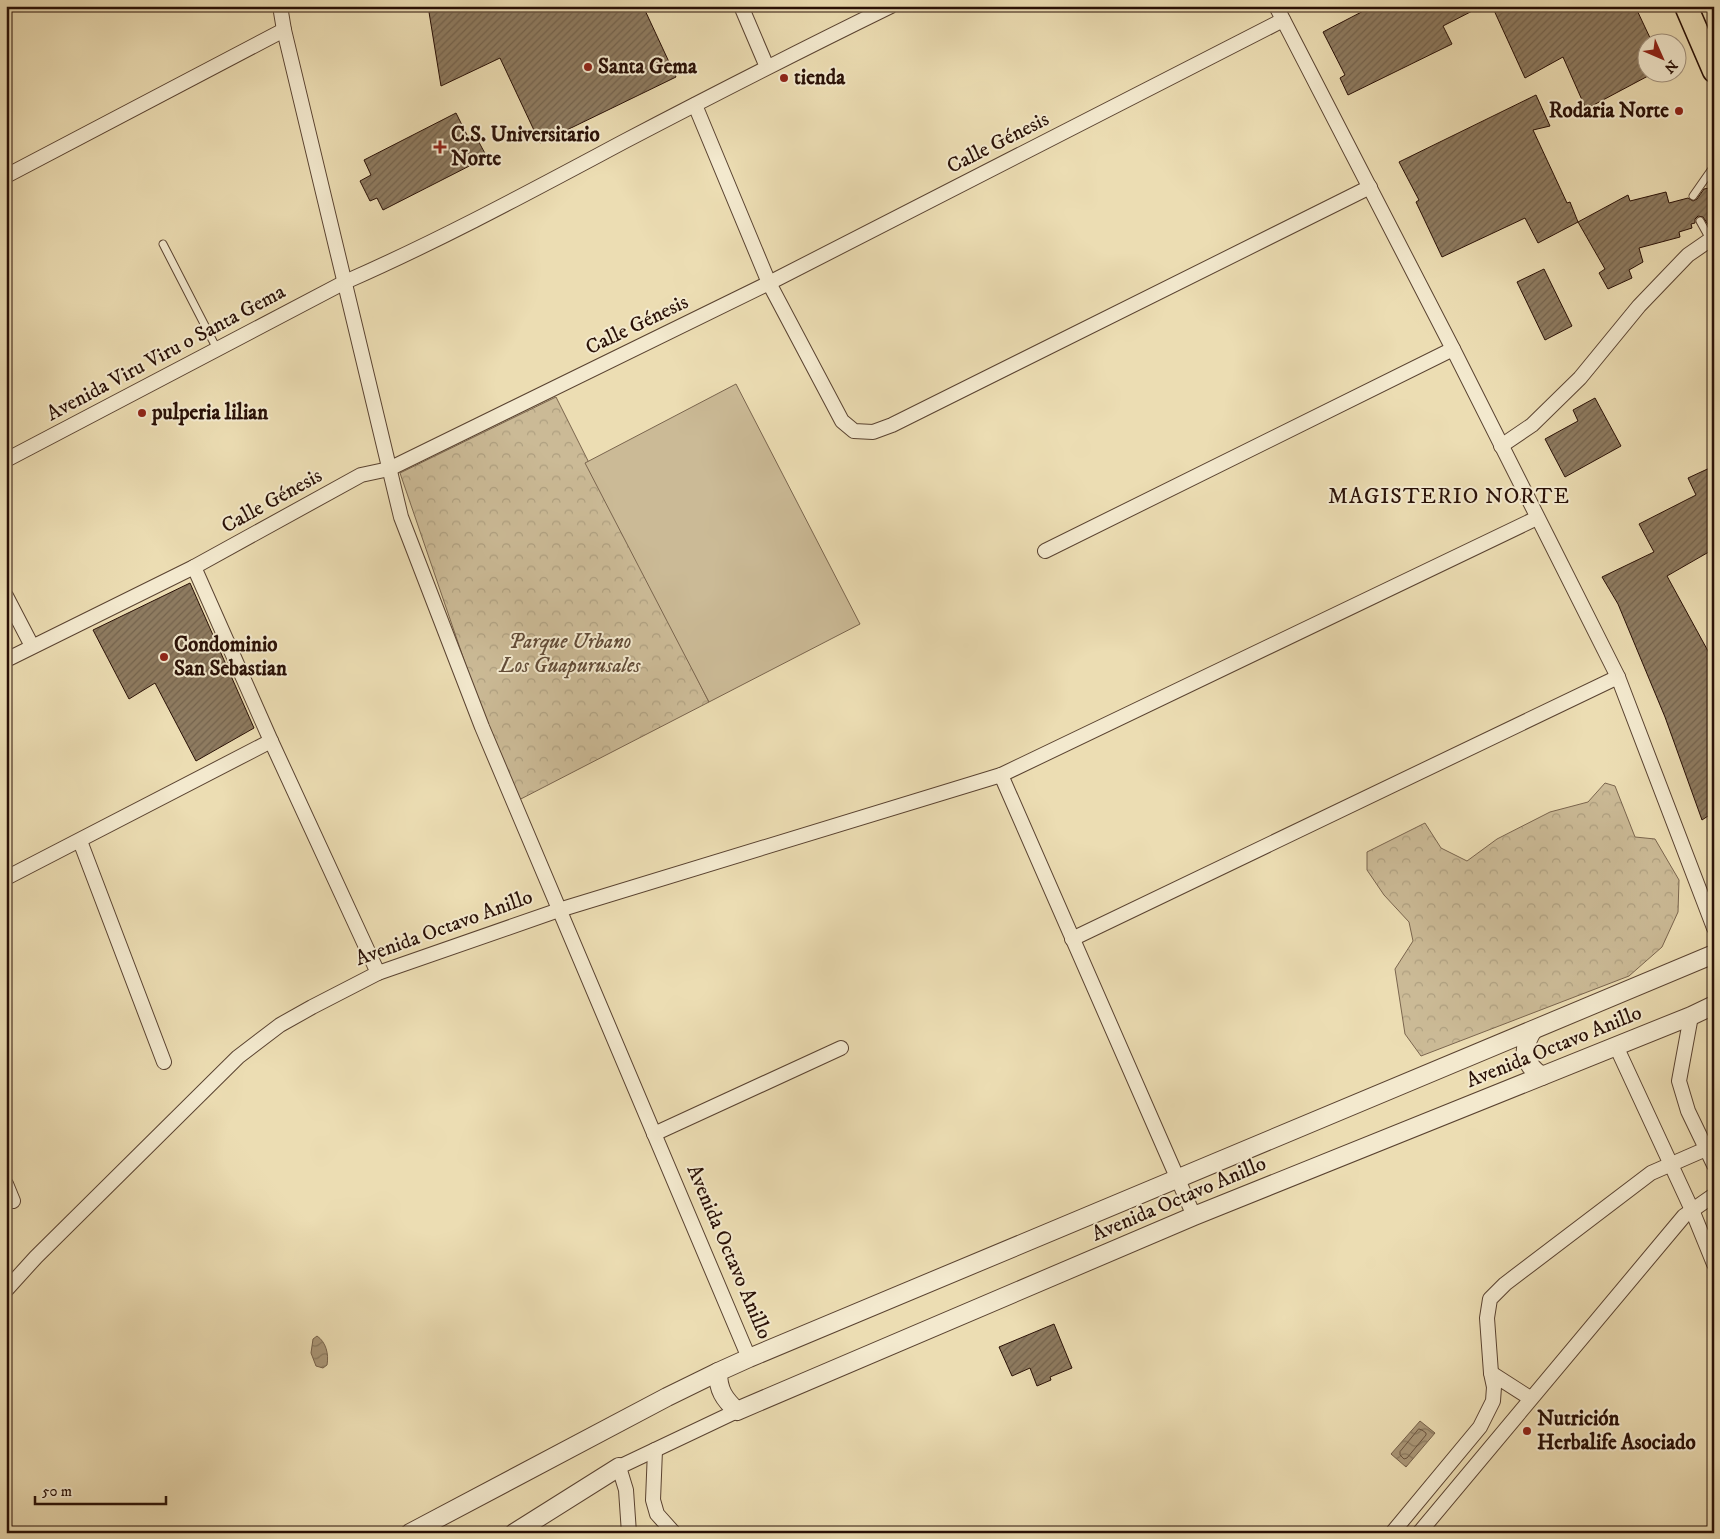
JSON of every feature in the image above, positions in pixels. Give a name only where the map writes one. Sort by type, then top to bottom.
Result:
[{"type":"highway","points":[[1686,6],[1714,71]]},
{"type":"street","points":[[280,6],[284,30],[400,517],[482,727],[559,910],[1001,775],[1537,518]]},
{"type":"street","points":[[741,6],[767,67]]},
{"type":"street","name":"Avenida Viru Viru o Santa Gema","points":[[6,460],[345,282],[523,195],[767,67],[891,6]]},
{"type":"street","points":[[1276,6],[1453,349],[1618,677],[1714,928]]},
{"type":"street","name":"Calle Génesis","points":[[6,660],[194,568],[361,475],[389,469],[769,283],[1283,20]]},
{"type":"street","points":[[6,176],[284,30]]},
{"type":"street","points":[[695,105],[769,283],[842,421],[854,431],[874,432],[909,416],[1370,187]]},
{"type":"street","points":[[1501,446],[1532,425],[1580,378],[1639,306],[1688,255],[1712,238]]},
{"type":"street","points":[[1045,552],[1453,349]]},
{"type":"street","points":[[194,568],[378,973]]},
{"type":"street","points":[[6,596],[32,646]]},
{"type":"street","points":[[1072,939],[1618,677]]},
{"type":"street","points":[[6,878],[271,740]]},
{"type":"street","points":[[1001,775],[1194,1216]]},
{"type":"street","points":[[80,841],[164,1062]]},
{"type":"street","name":"Avenida Octavo Anillo","points":[[6,1290],[36,1257],[238,1057],[280,1025],[378,973],[559,910],[749,1358]]},
{"type":"street","name":"Avenida Octavo Anillo","points":[[410,1533],[667,1397],[749,1358],[1714,954]]},
{"type":"street","name":"Avenida Octavo Anillo","points":[[737,1411],[1194,1216],[1691,1016],[1714,1005]]},
{"type":"street","points":[[1691,1016],[1680,1081],[1688,1111],[1714,1165]]},
{"type":"street","points":[[1533,1030],[1525,1046],[1525,1056],[1528,1064],[1542,1076]]},
{"type":"street","points":[[1616,1046],[1692,1210],[1714,1264]]},
{"type":"street","points":[[654,1134],[841,1048]]},
{"type":"street","points":[[1392,1533],[1480,1427],[1494,1401],[1487,1318],[1490,1299],[1505,1284],[1651,1173],[1706,1149]]},
{"type":"street","points":[[6,1184],[13,1201]]},
{"type":"street","points":[[1419,1533],[1684,1216],[1714,1195]]},
{"type":"street","points":[[514,1533],[619,1468],[737,1411],[724,1399],[720,1391],[718,1372]]},
{"type":"street","points":[[1492,1373],[1530,1398]]},
{"type":"street","points":[[655,1450],[653,1500],[657,1514],[674,1533]]},
{"type":"street","points":[[619,1468],[626,1490],[629,1533]]},
{"type":"lane","points":[[1692,196],[1714,166]]},
{"type":"lane","points":[[1700,222],[1712,238]]},
{"type":"lane","points":[[163,244],[218,349]]},
{"type":"green space","points":[[736,384],[860,624],[709,702],[585,463]]},
{"type":"green space","name":"Parque Urbano Los Guapurusales","points":[[556,397],[709,702],[513,803],[400,473]]},
{"type":"green space","points":[[1605,783],[1615,786],[1635,837],[1655,839],[1679,880],[1678,912],[1662,947],[1629,976],[1421,1056],[1405,1034],[1395,969],[1413,941],[1409,922],[1384,895],[1367,870],[1367,852],[1425,823],[1441,848],[1467,861],[1497,839],[1550,812],[1588,802]]},
{"type":"water","points":[[317,1336],[325,1345],[328,1357],[327,1365],[323,1368],[316,1366],[311,1353],[313,1339]]},
{"type":"water","points":[[1420,1421],[1435,1433],[1406,1467],[1391,1454]]},
{"type":"building","name":"Santa Gema","points":[[428,6],[643,6],[676,77],[540,143],[500,58],[441,86]]},
{"type":"building","points":[[1373,6],[1482,6],[1443,26],[1452,44],[1348,95],[1340,78],[1345,75],[1323,32]]},
{"type":"building","points":[[1492,6],[1635,6],[1647,32],[1638,32],[1638,81],[1586,109],[1563,57],[1525,78]]},
{"type":"building","points":[[1536,95],[1550,126],[1533,130],[1567,203],[1570,202],[1578,222],[1538,243],[1525,218],[1442,257],[1416,202],[1419,200],[1399,162]]},
{"type":"building","points":[[456,113],[469,139],[475,135],[487,157],[383,210],[377,198],[370,201],[360,181],[371,175],[364,160]]},
{"type":"building","points":[[1714,187],[1714,228],[1711,229],[1703,217],[1698,216],[1695,219],[1695,223],[1691,224],[1692,228],[1679,232],[1680,237],[1639,248],[1643,262],[1629,270],[1632,278],[1608,289],[1599,273],[1605,269],[1578,222],[1628,195],[1630,201],[1666,192],[1669,203],[1688,198],[1693,201],[1697,199],[1704,189]]},
{"type":"building","points":[[1544,269],[1572,326],[1545,340],[1517,282]]},
{"type":"building","points":[[1595,398],[1621,446],[1565,477],[1545,439],[1578,421],[1573,410]]},
{"type":"building","points":[[1714,466],[1714,549],[1667,576],[1714,662],[1714,812],[1702,820],[1665,717],[1618,604],[1602,577],[1654,552],[1639,524],[1696,495],[1688,478]]},
{"type":"building","name":"Condominio San Sebastian","points":[[190,583],[254,728],[196,761],[155,683],[129,699],[93,630]]},
{"type":"building","points":[[1054,1324],[1072,1368],[1050,1377],[1051,1380],[1037,1386],[1030,1368],[1012,1376],[999,1347]]},
{"type":"place","name":"Santa Gema","points":[[588,67]]},
{"type":"place","name":"tienda","points":[[784,78]]},
{"type":"place","name":"Rodaria Norte","points":[[1679,111]]},
{"type":"place","name":"C.S. Universitario Norte","points":[[440,147]]},
{"type":"place","name":"pulperia lilian","points":[[142,413]]},
{"type":"place","name":"Condominio San Sebastian","points":[[164,657]]},
{"type":"place","name":"Nutrición Herbalife Asociado","points":[[1527,1431]]},
{"type":"district","name":"MAGISTERIO NORTE","points":[[1449,496]]}]
